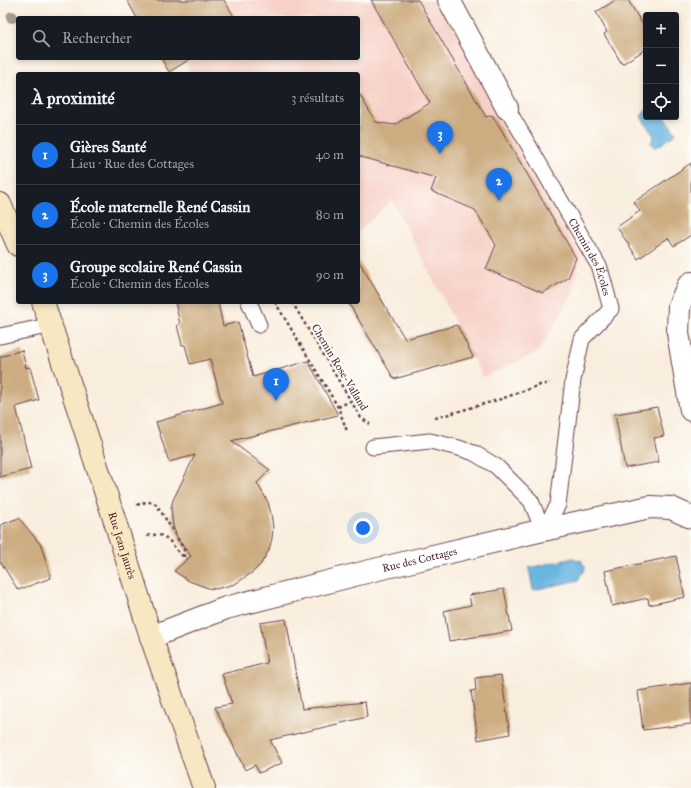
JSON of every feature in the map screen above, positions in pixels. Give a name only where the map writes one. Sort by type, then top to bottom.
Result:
[{"type":"main road","points":[[1,205],[16,240]]},
{"type":"main road","name":"Rue Jean Jaurès","points":[[44,304],[52,325],[151,637],[204,788]]},
{"type":"street","name":"Chemin des Écoles","points":[[449,0],[507,108]]},
{"type":"street","points":[[691,284],[688,286],[679,306],[678,333],[691,410]]},
{"type":"street","name":"Rue des Cottages","points":[[151,637],[226,608],[370,571],[543,530],[650,507],[672,508],[691,516]]},
{"type":"lane","name":"Chemin des Écoles","points":[[507,108],[600,268],[611,309],[582,339],[573,380],[558,505],[543,530]]},
{"type":"lane","points":[[249,304],[259,325]]},
{"type":"lane","points":[[0,336],[52,325]]},
{"type":"lane","points":[[373,447],[430,441],[474,453],[496,466],[531,501],[543,530]]},
{"type":"path","points":[[276,304],[338,407],[347,431]]},
{"type":"path","name":"Chemin Rose-Valland","points":[[293,304],[361,418],[372,425]]},
{"type":"path","points":[[433,418],[498,400],[540,385],[573,380]]},
{"type":"path","points":[[338,407],[352,401]]},
{"type":"path","points":[[137,504],[148,501],[157,505],[184,549],[184,557]]},
{"type":"path","points":[[147,536],[155,534],[165,536],[187,559]]},
{"type":"shaded area","points":[[225,0],[439,0],[496,109],[580,256],[573,293],[538,352],[483,377],[392,200],[360,230],[360,72],[189,72],[186,64],[193,60],[360,60],[360,16],[234,16]]},
{"type":"water","points":[[643,120],[667,120],[676,134],[655,148],[651,143],[654,136]]},
{"type":"water","points":[[574,558],[576,561],[581,560],[585,567],[579,580],[533,590],[529,568]]},
{"type":"building","points":[[127,0],[224,0],[234,16],[136,16]]},
{"type":"building","points":[[371,0],[418,0],[486,117],[492,115],[498,124],[576,258],[568,278],[543,293],[486,269],[496,245],[475,210],[431,191],[436,178],[360,157],[360,95],[376,122],[394,125],[430,103]]},
{"type":"building","points":[[616,0],[628,0],[643,25],[643,51],[622,64],[604,34],[607,32],[596,12]]},
{"type":"building","points":[[162,60],[189,60],[169,72]]},
{"type":"building","points":[[691,163],[691,235],[674,246],[668,238],[638,259],[617,227],[640,211],[634,202]]},
{"type":"building","points":[[360,263],[405,339],[457,325],[473,357],[394,379],[349,304],[360,304]]},
{"type":"building","points":[[175,304],[218,304],[223,326],[238,322],[253,377],[308,361],[338,415],[231,441],[270,470],[257,483],[268,502],[273,527],[272,538],[269,550],[261,564],[253,572],[235,584],[216,589],[208,588],[189,581],[174,571],[191,556],[178,540],[173,526],[171,508],[173,500],[195,455],[169,462],[156,422],[222,403],[210,359],[190,364],[185,345],[182,345],[177,325],[180,324]]},
{"type":"building","points":[[22,350],[26,368],[30,367],[39,400],[16,407],[31,469],[0,477],[0,357]]},
{"type":"building","points":[[657,407],[664,436],[654,438],[659,462],[625,468],[615,414]]},
{"type":"building","points":[[19,518],[41,545],[51,578],[18,590],[0,561],[0,525]]},
{"type":"building","points":[[676,556],[685,597],[649,605],[648,598],[612,606],[605,571]]},
{"type":"building","points":[[504,589],[512,631],[449,641],[444,611],[471,605],[469,595]]},
{"type":"building","points":[[286,619],[302,709],[365,702],[367,717],[270,740],[282,763],[259,773],[255,765],[245,770],[215,707],[232,704],[222,674],[267,663],[260,623]]},
{"type":"building","points":[[501,675],[510,734],[478,740],[471,691],[476,690],[475,678]]},
{"type":"building","points":[[691,683],[691,724],[643,730],[638,691]]},
{"type":"place","name":"Groupe scolaire René Cassin","points":[[440,154]]},
{"type":"place","name":"École maternelle René Cassin","points":[[499,201]]},
{"type":"place","name":"Gières Santé","points":[[276,401]]}]
